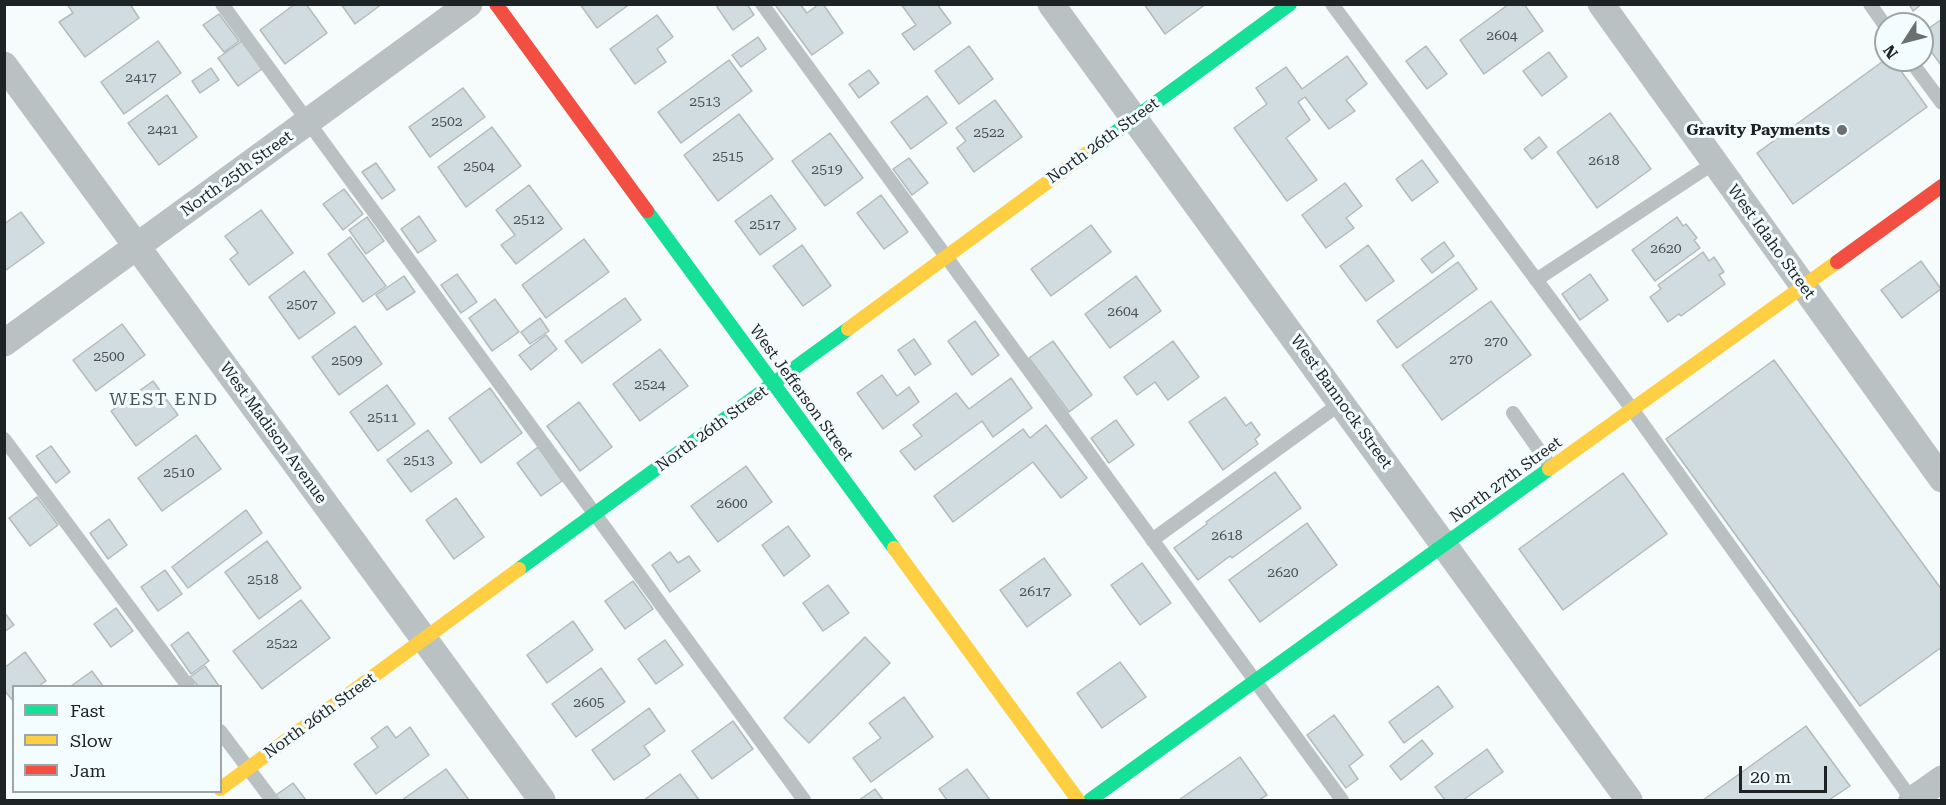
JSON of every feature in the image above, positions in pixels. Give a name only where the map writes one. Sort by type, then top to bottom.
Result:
[{"type":"street","name":"North 25th Street","points":[[4,343],[469,4]]},
{"type":"street","name":"West Jefferson Street","points":[[496,4],[1078,801]]},
{"type":"street","name":"West Bannock Street","points":[[1051,4],[1629,801]]},
{"type":"street","name":"North 26th Street","points":[[222,788],[1290,4]]},
{"type":"street","name":"West Idaho Street","points":[[1601,4],[1941,479]]},
{"type":"street","name":"West Madison Avenue","points":[[4,65],[542,801]]},
{"type":"street","name":"North 27th Street","points":[[1090,801],[1941,186]]},
{"type":"street","points":[[1912,800],[1941,779]]},
{"type":"lane","points":[[222,4],[804,801]]},
{"type":"lane","points":[[762,4],[1342,801]]},
{"type":"lane","points":[[1332,4],[1632,409],[1912,800]]},
{"type":"lane","points":[[1919,72],[1941,102]]},
{"type":"lane","points":[[1536,280],[1714,163]]},
{"type":"lane","points":[[1152,540],[1341,403]]},
{"type":"lane","points":[[1513,413],[1551,467]]},
{"type":"lane","points":[[4,439],[187,685]]},
{"type":"lane","points":[[222,734],[272,801]]},
{"type":"building","points":[[67,4],[130,4],[139,18],[85,57],[59,22],[73,13]]},
{"type":"building","points":[[295,4],[306,4],[327,33],[285,64],[260,30]]},
{"type":"building","points":[[341,4],[382,4],[355,24]]},
{"type":"building","points":[[580,4],[630,4],[597,28]]},
{"type":"building","points":[[720,4],[747,4],[754,15],[733,30],[717,7]]},
{"type":"building","points":[[778,4],[800,4],[807,13],[819,4],[823,4],[843,33],[812,55],[776,6]]},
{"type":"building","points":[[901,4],[937,4],[951,23],[914,50],[902,34],[916,25]]},
{"type":"building","points":[[1144,4],[1206,4],[1165,34]]},
{"type":"building","points":[[1509,4],[1524,4],[1543,31],[1484,74],[1460,40]]},
{"type":"building","points":[[1909,4],[1922,4],[1913,11]]},
{"type":"building","points":[[219,14],[239,41],[224,52],[203,25]]},
{"type":"building","points":[[657,15],[673,37],[657,49],[666,62],[635,84],[610,49]]},
{"type":"building","points":[[1942,19],[1942,65],[1934,55],[1934,25]]},
{"type":"building","points":[[758,37],[766,49],[741,67],[732,55]]},
{"type":"building","points":[[158,41],[181,73],[124,114],[101,82]]},
{"type":"building","points":[[242,41],[262,69],[238,86],[218,58]]},
{"type":"building","points":[[969,46],[993,79],[959,104],[935,71]]},
{"type":"building","points":[[1426,46],[1447,74],[1427,89],[1406,61]]},
{"type":"building","points":[[1549,52],[1567,77],[1542,96],[1523,71]]},
{"type":"building","points":[[1347,56],[1367,84],[1346,100],[1355,111],[1329,129],[1305,97],[1298,102],[1310,120],[1286,138],[1317,180],[1287,201],[1234,128],[1267,104],[1256,88],[1286,67],[1302,89]]},
{"type":"building","points":[[729,60],[752,91],[681,143],[658,112]]},
{"type":"building","points":[[211,68],[219,80],[200,93],[192,81]]},
{"type":"building","name":"Gravity Payments","points":[[1874,68],[1874,72],[1902,72],[1927,107],[1793,204],[1757,153]]},
{"type":"building","points":[[869,70],[879,83],[859,98],[849,84]]},
{"type":"building","points":[[463,88],[485,117],[430,157],[409,127]]},
{"type":"building","points":[[167,95],[197,137],[159,165],[128,123]]},
{"type":"building","points":[[927,96],[947,123],[911,149],[891,122]]},
{"type":"building","points":[[995,100],[1022,137],[974,172],[957,148],[966,141],[956,128]]},
{"type":"building","points":[[1610,113],[1651,169],[1597,208],[1557,152]]},
{"type":"building","points":[[739,114],[773,159],[718,201],[684,155]]},
{"type":"building","points":[[492,127],[521,166],[466,207],[438,167]]},
{"type":"building","points":[[830,133],[863,178],[825,206],[792,161]]},
{"type":"building","points":[[1539,137],[1547,147],[1532,159],[1524,149]]},
{"type":"building","points":[[909,158],[928,183],[912,195],[893,169]]},
{"type":"building","points":[[1422,160],[1438,182],[1412,201],[1396,179]]},
{"type":"building","points":[[376,163],[395,190],[382,199],[362,172]]},
{"type":"building","points":[[1345,183],[1362,206],[1346,218],[1354,228],[1326,248],[1302,215]]},
{"type":"building","points":[[529,185],[562,229],[516,264],[501,245],[515,235],[496,210]]},
{"type":"building","points":[[344,189],[363,214],[343,230],[323,204]]},
{"type":"building","points":[[771,195],[796,229],[760,255],[735,221]]},
{"type":"building","points":[[881,195],[908,232],[884,249],[857,213]]},
{"type":"building","points":[[261,210],[293,253],[249,285],[230,259],[238,253],[225,236]]},
{"type":"building","points":[[21,212],[44,243],[6,270],[4,268],[4,224]]},
{"type":"building","points":[[419,216],[436,241],[418,253],[401,229]]},
{"type":"building","points":[[367,217],[384,241],[366,254],[349,230]]},
{"type":"building","points":[[1677,217],[1683,226],[1686,224],[1697,238],[1694,240],[1700,248],[1655,281],[1632,250]]},
{"type":"building","points":[[1091,225],[1111,252],[1051,296],[1031,269]]},
{"type":"building","points":[[350,237],[386,286],[363,302],[328,254]]},
{"type":"building","points":[[584,239],[609,272],[546,318],[522,285]]},
{"type":"building","points":[[1444,242],[1454,256],[1432,273],[1421,259]]},
{"type":"building","points":[[802,245],[831,286],[803,306],[773,266]]},
{"type":"building","points":[[1368,245],[1394,281],[1366,301],[1340,266]]},
{"type":"building","points":[[1703,252],[1709,261],[1714,257],[1724,272],[1719,275],[1725,284],[1681,316],[1679,314],[1668,322],[1650,297],[1661,289],[1658,285]]},
{"type":"building","points":[[1921,261],[1941,289],[1902,318],[1881,290]]},
{"type":"building","points":[[1458,262],[1477,289],[1397,348],[1377,321]]},
{"type":"building","points":[[304,271],[335,313],[299,339],[269,297]]},
{"type":"building","points":[[457,274],[477,302],[461,313],[441,285]]},
{"type":"building","points":[[1590,274],[1608,300],[1580,320],[1562,294]]},
{"type":"building","points":[[404,276],[415,292],[387,310],[376,295]]},
{"type":"building","points":[[1136,276],[1161,311],[1110,348],[1085,314]]},
{"type":"building","points":[[625,298],[641,320],[582,363],[565,341]]},
{"type":"building","points":[[495,299],[519,332],[492,351],[469,318]]},
{"type":"building","points":[[1491,301],[1531,355],[1442,420],[1402,365]]},
{"type":"building","points":[[540,318],[549,331],[530,344],[521,332]]},
{"type":"building","points":[[975,321],[999,355],[972,375],[948,341]]},
{"type":"building","points":[[122,324],[145,355],[96,391],[73,360]]},
{"type":"building","points":[[355,326],[382,364],[339,395],[312,357]]},
{"type":"building","points":[[546,335],[557,349],[531,370],[519,355]]},
{"type":"building","points":[[914,339],[931,364],[915,375],[898,350]]},
{"type":"building","points":[[1053,341],[1092,395],[1069,412],[1029,358]]},
{"type":"building","points":[[1173,341],[1199,377],[1168,400],[1155,382],[1137,395],[1124,377]]},
{"type":"building","points":[[660,349],[688,386],[640,421],[613,384]]},
{"type":"building","points":[[1774,360],[1942,590],[1942,647],[1860,706],[1666,439]]},
{"type":"building","points":[[882,375],[897,396],[909,387],[919,402],[883,429],[857,393]]},
{"type":"building","points":[[1011,378],[1032,408],[993,437],[982,421],[915,470],[900,451],[922,436],[913,425],[956,393],[969,409]]},
{"type":"building","points":[[153,381],[178,415],[136,446],[111,411]]},
{"type":"building","points":[[387,385],[415,424],[378,451],[350,412]]},
{"type":"building","points":[[490,388],[522,433],[481,463],[449,418]]},
{"type":"building","points":[[1225,397],[1246,426],[1251,422],[1260,435],[1255,439],[1258,444],[1223,470],[1189,422]]},
{"type":"building","points":[[579,402],[612,447],[580,471],[547,426]]},
{"type":"building","points":[[1116,420],[1134,445],[1109,463],[1091,438]]},
{"type":"building","points":[[1046,425],[1087,478],[1061,498],[1033,462],[953,522],[934,496],[1023,429],[1030,438]]},
{"type":"building","points":[[428,430],[452,463],[411,492],[387,460]]},
{"type":"building","points":[[196,435],[221,469],[162,511],[138,478]]},
{"type":"building","points":[[51,446],[70,472],[56,483],[36,456]]},
{"type":"building","points":[[538,447],[562,481],[541,496],[517,463]]},
{"type":"building","points":[[746,466],[772,502],[718,542],[691,506]]},
{"type":"building","points":[[1275,472],[1301,508],[1198,580],[1174,548]]},
{"type":"building","points":[[1623,473],[1667,534],[1563,610],[1519,549]]},
{"type":"building","points":[[37,497],[58,525],[30,546],[9,518]]},
{"type":"building","points":[[456,498],[484,537],[454,559],[426,520]]},
{"type":"building","points":[[246,510],[262,533],[188,588],[172,567]]},
{"type":"building","points":[[109,519],[127,545],[108,559],[90,533]]},
{"type":"building","points":[[1307,523],[1337,565],[1260,622],[1229,580]]},
{"type":"building","points":[[788,526],[810,556],[784,576],[762,545]]},
{"type":"building","points":[[267,541],[301,588],[259,619],[225,572]]},
{"type":"building","points":[[670,552],[678,563],[689,556],[700,571],[670,592],[652,565]]},
{"type":"building","points":[[1044,558],[1071,595],[1027,627],[1000,590]]},
{"type":"building","points":[[1142,563],[1171,603],[1140,625],[1111,585]]},
{"type":"building","points":[[165,570],[182,594],[158,611],[141,587]]},
{"type":"building","points":[[633,581],[653,609],[625,629],[605,601]]},
{"type":"building","points":[[828,585],[849,613],[823,631],[803,603]]},
{"type":"building","points":[[301,600],[330,638],[262,689],[233,651]]},
{"type":"building","points":[[116,608],[133,631],[111,647],[94,624]]},
{"type":"building","points":[[4,612],[14,625],[4,632]]},
{"type":"building","points":[[573,621],[593,650],[547,683],[527,655]]},
{"type":"building","points":[[188,632],[209,661],[191,674],[171,645]]},
{"type":"building","points":[[865,637],[890,663],[809,743],[784,718]]},
{"type":"building","points":[[665,640],[683,665],[656,684],[638,659]]},
{"type":"building","points":[[25,652],[46,681],[40,685],[12,685],[12,700],[4,690],[4,668]]},
{"type":"building","points":[[1120,662],[1146,697],[1102,728],[1077,693]]},
{"type":"building","points":[[205,666],[218,685],[197,685],[190,677]]},
{"type":"building","points":[[601,668],[625,702],[576,737],[552,704]]},
{"type":"building","points":[[92,671],[102,685],[72,685]]},
{"type":"building","points":[[1438,686],[1453,707],[1404,743],[1389,722]]},
{"type":"building","points":[[904,697],[933,737],[871,782],[853,758],[881,738],[869,723]]},
{"type":"building","points":[[649,708],[665,731],[644,746],[650,755],[614,780],[592,750]]},
{"type":"building","points":[[1334,715],[1363,755],[1349,766],[1358,779],[1346,788],[1307,735]]},
{"type":"building","points":[[733,721],[753,749],[712,779],[692,751]]},
{"type":"building","points":[[387,726],[396,738],[410,727],[429,755],[376,794],[354,764],[378,747],[371,738]]},
{"type":"building","points":[[1806,726],[1850,786],[1829,800],[1703,800]]},
{"type":"building","points":[[1422,740],[1433,754],[1401,780],[1390,766]]},
{"type":"building","points":[[1487,749],[1503,772],[1463,800],[1445,800],[1435,787]]},
{"type":"building","points":[[1240,757],[1267,795],[1259,800],[1179,800]]},
{"type":"building","points":[[446,769],[469,800],[402,800]]},
{"type":"building","points":[[967,769],[990,800],[947,800],[939,789]]},
{"type":"building","points":[[680,774],[699,800],[644,800]]},
{"type":"building","points":[[293,783],[306,800],[280,800],[276,795]]},
{"type":"building","points":[[875,789],[883,800],[859,800]]},
{"type":"traffic: fast","points":[[1094,148],[1290,4]]},
{"type":"traffic: fast","points":[[647,211],[894,548]]},
{"type":"traffic: fast","points":[[519,569],[848,329]]},
{"type":"traffic: fast","points":[[1090,800],[1549,469]]},
{"type":"traffic: slow","points":[[848,329],[1094,148]]},
{"type":"traffic: slow","points":[[1549,469],[1837,262]]},
{"type":"traffic: slow","points":[[894,548],[1078,800]]},
{"type":"traffic: slow","points":[[222,788],[519,569]]},
{"type":"traffic: jam","points":[[496,4],[647,211]]},
{"type":"traffic: jam","points":[[1837,262],[1942,186]]},
{"type":"place","name":"Gravity Payments","points":[[1842,130]]},
{"type":"district","name":"WEST END","points":[[164,400]]}]
